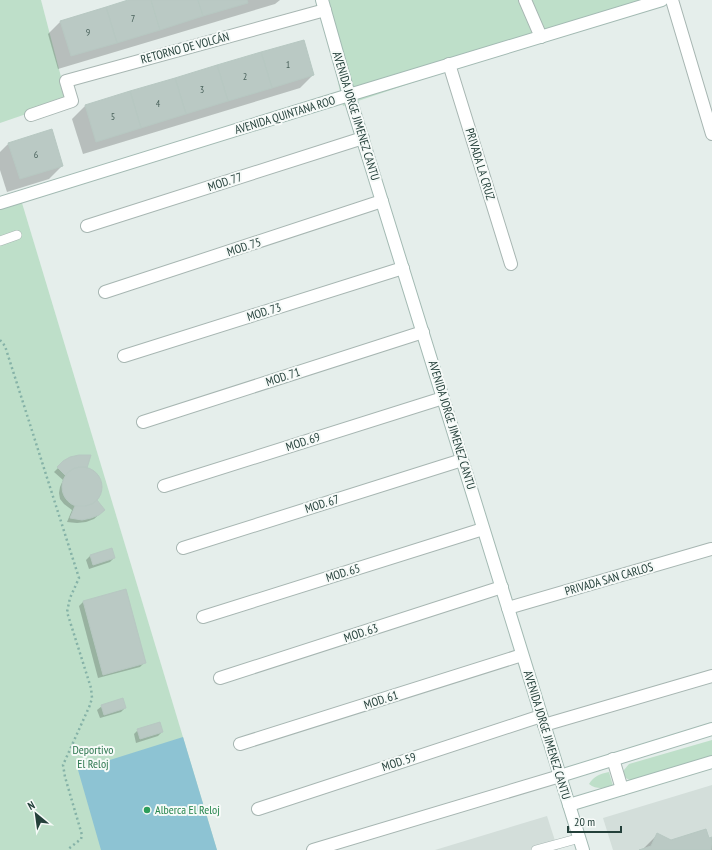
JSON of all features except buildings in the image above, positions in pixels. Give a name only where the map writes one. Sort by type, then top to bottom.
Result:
[{"type":"street","points":[[525,0],[541,37]]},
{"type":"street","name":"AVENIDA QUINTANA ROO","points":[[0,203],[349,94],[662,0]]},
{"type":"street","points":[[672,0],[712,134]]},
{"type":"street","name":"AVENIDA JORGE JIMENEZ CANTU","points":[[323,5],[382,202],[583,850]]},
{"type":"street","name":"RETORNO DE VOLCÁN","points":[[31,115],[72,101],[66,81],[323,5]]},
{"type":"street","name":"PRIVADA LA CRUZ","points":[[449,64],[511,264]]},
{"type":"street","name":"MOD. 77","points":[[87,226],[363,138]]},
{"type":"street","name":"MOD. 75","points":[[105,292],[382,202]]},
{"type":"street","name":"MOD. 73","points":[[124,356],[403,268]]},
{"type":"street","name":"MOD. 71","points":[[143,422],[423,332]]},
{"type":"street","name":"MOD. 69","points":[[164,486],[443,398]]},
{"type":"street","name":"MOD. 67","points":[[183,548],[462,460]]},
{"type":"street","name":"MOD. 65","points":[[203,617],[483,529]]},
{"type":"street","name":"PRIVADA SAN CARLOS","points":[[508,608],[711,549]]},
{"type":"street","name":"MOD. 63","points":[[220,678],[502,587]]},
{"type":"street","name":"MOD. 61","points":[[240,744],[522,655]]},
{"type":"street","name":"MOD. 59","points":[[258,809],[543,720],[712,676]]},
{"type":"street","points":[[314,850],[712,729]]},
{"type":"street","points":[[613,759],[622,789]]},
{"type":"street","points":[[569,805],[712,762]]},
{"type":"lane","points":[[0,241],[18,235]]},
{"type":"lane","points":[[536,850],[580,838]]},
{"type":"path","points":[[0,340],[5,346],[79,578],[70,598],[67,612],[91,688],[92,698],[63,765],[64,776],[82,836],[81,839],[67,850]]},
{"type":"shaded area","points":[[712,785],[712,850],[613,850],[603,818]]},
{"type":"shaded area","points":[[547,816],[558,850],[435,850]]},
{"type":"green space","points":[[0,0],[41,0],[67,100],[0,123]]},
{"type":"green space","points":[[321,0],[655,0],[655,2],[343,106]]},
{"type":"green space","name":"Deportivo El Reloj","points":[[19,193],[217,850],[0,850],[0,199]]},
{"type":"green space","points":[[712,740],[712,756],[632,780],[625,776],[624,770],[629,764]]},
{"type":"green space","points":[[609,772],[613,786],[598,788],[589,784],[598,776]]},
{"type":"water","name":"Alberca El Reloj","points":[[183,737],[217,850],[101,850],[78,770]]},
{"type":"place","name":"Alberca El Reloj","points":[[147,810]]}]
